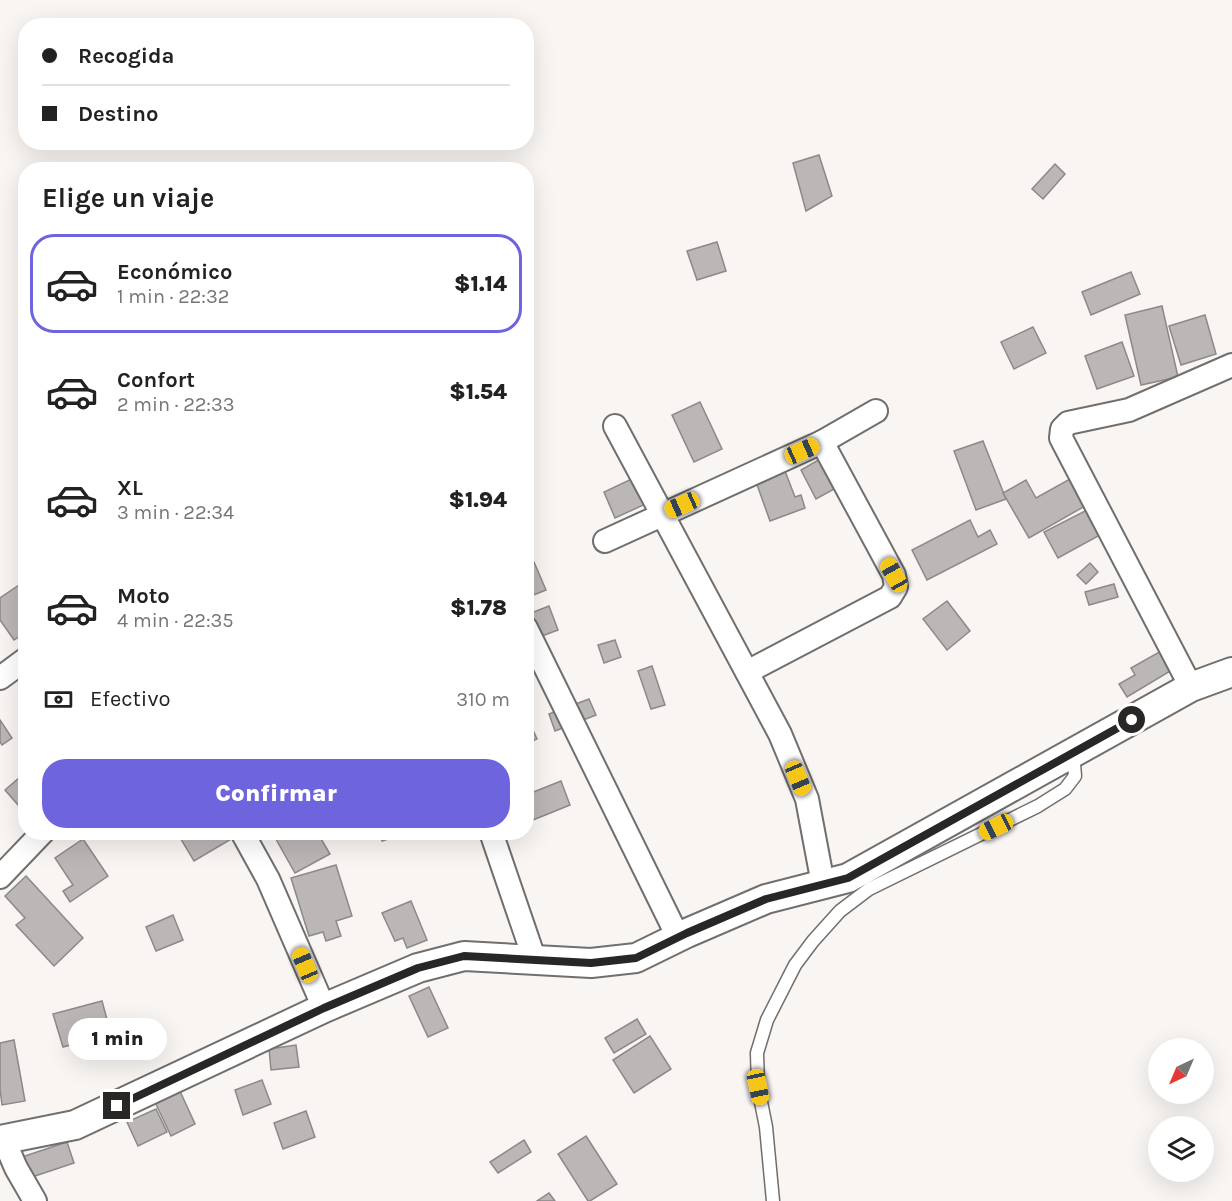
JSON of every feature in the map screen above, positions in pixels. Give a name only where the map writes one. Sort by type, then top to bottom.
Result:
[{"type":"street","points":[[1191,687],[1061,438],[1062,429],[1068,423],[1129,411],[1232,365]]},
{"type":"street","points":[[605,541],[822,442],[876,411]]},
{"type":"street","points":[[615,426],[780,734],[807,799],[823,884]]},
{"type":"street","points":[[747,672],[890,597],[896,587],[894,575],[822,442]]},
{"type":"street","points":[[534,644],[678,937]]},
{"type":"street","points":[[0,678],[18,665]]},
{"type":"street","points":[[35,1201],[2,1140],[75,1125],[324,1008],[418,968],[464,956],[591,963],[636,958],[766,899],[848,878],[1191,687],[1232,672]]},
{"type":"street","points":[[0,877],[35,840]]},
{"type":"street","points":[[246,840],[268,879],[324,1008]]},
{"type":"street","points":[[494,840],[535,961]]},
{"type":"lane","points":[[773,1201],[767,1137],[758,1087],[757,1053],[767,1020],[795,965],[835,916],[869,889],[1038,806],[1065,789],[1075,776],[1073,753]]},
{"type":"building","points":[[819,155],[832,196],[806,211],[793,163]]},
{"type":"building","points":[[1055,164],[1065,174],[1043,199],[1032,189]]},
{"type":"building","points":[[717,242],[726,271],[697,280],[687,251]]},
{"type":"building","points":[[1131,272],[1140,294],[1091,315],[1082,292]]},
{"type":"building","points":[[1162,306],[1178,377],[1141,385],[1125,315]]},
{"type":"building","points":[[1205,315],[1216,354],[1181,365],[1169,326]]},
{"type":"building","points":[[1033,327],[1046,353],[1014,369],[1001,342]]},
{"type":"building","points":[[1122,342],[1134,376],[1097,389],[1085,356]]},
{"type":"building","points":[[700,402],[722,449],[694,462],[672,415]]},
{"type":"building","points":[[983,441],[1006,499],[976,510],[954,451]]},
{"type":"building","points":[[820,459],[836,488],[816,499],[801,470]]},
{"type":"building","points":[[785,471],[795,497],[801,495],[805,508],[770,521],[756,482]]},
{"type":"building","points":[[640,475],[652,501],[615,518],[604,492]]},
{"type":"building","points":[[1070,479],[1085,506],[1029,538],[1003,493],[1026,480],[1036,498]]},
{"type":"building","points":[[1087,510],[1100,535],[1058,558],[1044,532]]},
{"type":"building","points":[[970,520],[978,537],[990,530],[997,544],[927,580],[912,550]]},
{"type":"building","points":[[534,562],[546,590],[534,595]]},
{"type":"building","points":[[1090,563],[1098,572],[1086,584],[1077,575]]},
{"type":"building","points":[[1114,584],[1118,597],[1089,605],[1085,592]]},
{"type":"building","points":[[18,586],[18,637],[14,640],[0,620],[0,598]]},
{"type":"building","points":[[947,601],[970,631],[947,650],[923,619]]},
{"type":"building","points":[[549,606],[558,630],[534,639],[534,612]]},
{"type":"building","points":[[615,640],[621,657],[604,663],[598,645]]},
{"type":"building","points":[[1161,651],[1172,670],[1127,697],[1119,684],[1135,675],[1131,668]]},
{"type":"building","points":[[652,666],[665,705],[651,709],[638,671]]},
{"type":"building","points":[[589,699],[596,715],[555,731],[549,714]]},
{"type":"building","points":[[0,720],[12,738],[2,745],[0,742]]},
{"type":"building","points":[[18,779],[18,805],[5,790]]},
{"type":"building","points":[[561,781],[570,805],[534,820],[534,792]]},
{"type":"building","points":[[84,840],[108,876],[70,902],[63,891],[73,885],[55,858]]},
{"type":"building","points":[[181,840],[230,840],[194,861]]},
{"type":"building","points":[[276,840],[322,840],[330,854],[295,873]]},
{"type":"building","points":[[336,865],[352,916],[336,921],[341,936],[326,941],[323,932],[309,936],[291,878]]},
{"type":"building","points":[[26,876],[83,938],[54,966],[16,925],[25,918],[5,896]]},
{"type":"building","points":[[411,901],[427,940],[407,948],[403,938],[395,941],[382,913]]},
{"type":"building","points":[[173,915],[183,940],[156,951],[146,927]]},
{"type":"building","points":[[429,987],[448,1028],[428,1037],[409,996]]},
{"type":"building","points":[[102,1001],[111,1034],[63,1047],[53,1014]]},
{"type":"building","points":[[637,1019],[646,1034],[614,1053],[605,1038]]},
{"type":"building","points":[[650,1036],[671,1069],[634,1093],[613,1060]]},
{"type":"building","points":[[14,1040],[25,1101],[2,1105],[0,1043]]},
{"type":"building","points":[[296,1045],[299,1067],[271,1070],[269,1049]]},
{"type":"building","points":[[262,1080],[271,1104],[243,1115],[235,1090]]},
{"type":"building","points":[[179,1089],[195,1124],[171,1136],[154,1100]]},
{"type":"building","points":[[156,1109],[167,1132],[138,1146],[127,1122]]},
{"type":"building","points":[[306,1111],[315,1137],[283,1149],[274,1123]]},
{"type":"building","points":[[586,1136],[617,1184],[590,1201],[558,1154]]},
{"type":"building","points":[[524,1140],[531,1152],[498,1173],[490,1162]]},
{"type":"building","points":[[67,1142],[74,1163],[23,1180],[16,1159]]},
{"type":"building","points":[[549,1193],[555,1201],[537,1201]]},
{"type":"route","points":[[117,1106],[324,1008],[418,968],[464,956],[591,963],[636,958],[766,899],[848,878],[1132,720]]}]
